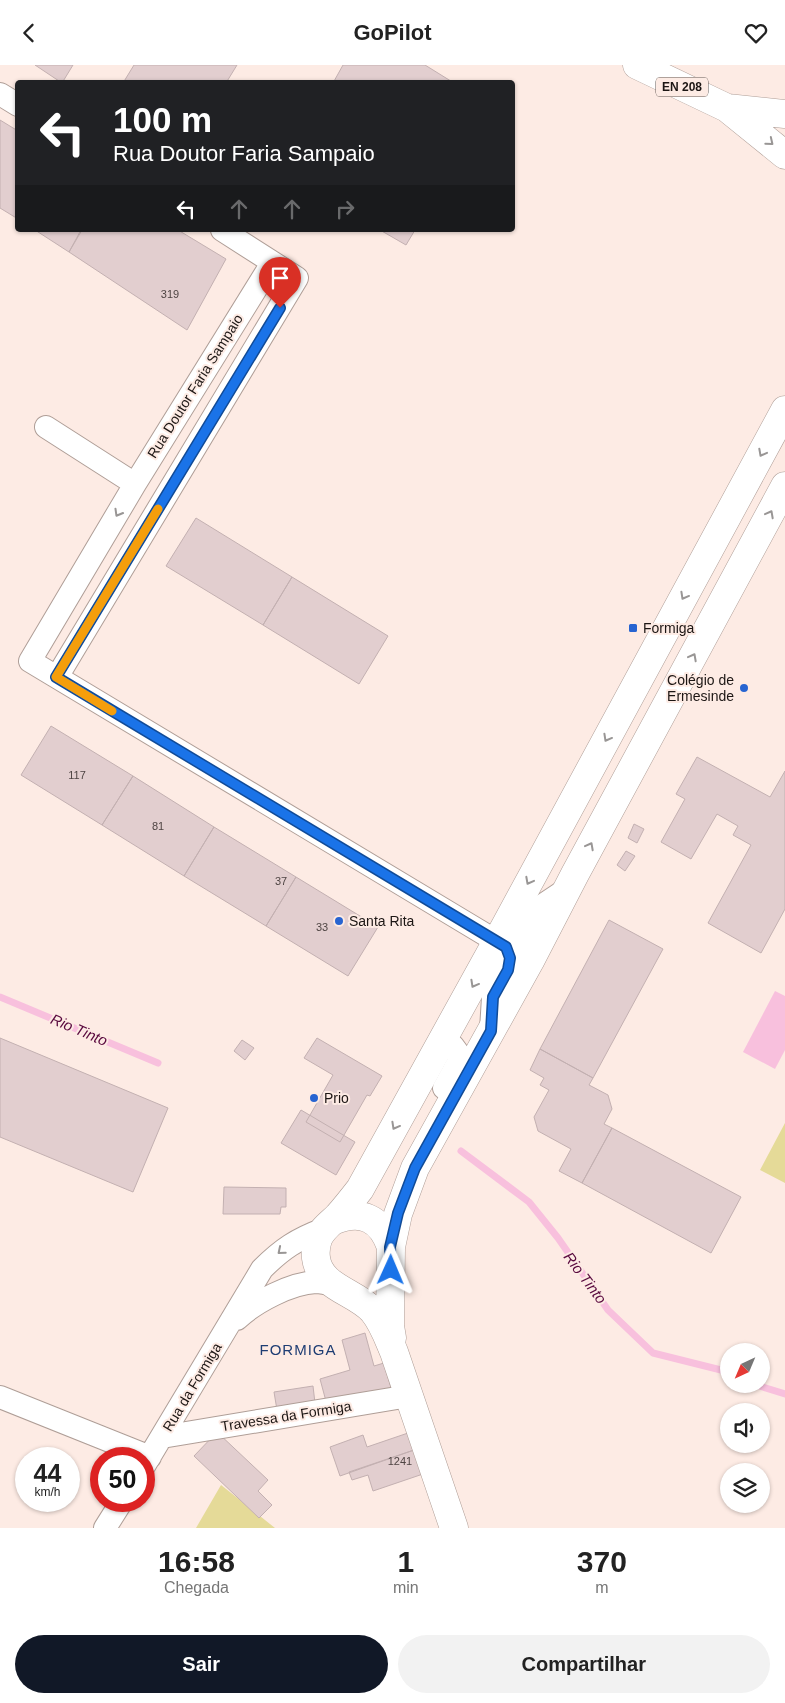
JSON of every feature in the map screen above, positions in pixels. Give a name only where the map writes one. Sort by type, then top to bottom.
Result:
[{"type":"main road","name":"EN 208","points":[[637,65],[727,108],[785,155]]},
{"type":"main road","name":"EN 208","points":[[727,108],[785,114]]},
{"type":"main road","points":[[454,1528],[394,1352],[383,1326],[373,1311],[362,1300],[338,1287],[323,1275],[317,1264],[315,1251],[318,1239],[360,1189],[785,410]]},
{"type":"main road","points":[[338,1287],[356,1291],[369,1288],[379,1281],[387,1271],[398,1213],[415,1168],[785,486]]},
{"type":"main road","points":[[329,1225],[344,1216],[357,1215],[369,1218],[379,1225],[386,1235],[391,1253],[390,1325],[394,1352]]},
{"type":"street","points":[[0,94],[15,103]]},
{"type":"street","points":[[56,677],[297,278],[225,232]]},
{"type":"street","name":"Rua Doutor Faria Sampaio","points":[[272,263],[135,484],[30,661],[497,941]]},
{"type":"street","points":[[46,427],[135,484]]},
{"type":"street","points":[[497,941],[518,942],[525,936],[543,905],[567,889]]},
{"type":"street","points":[[491,1031],[493,997],[508,970],[510,958],[506,947],[497,941]]},
{"type":"street","points":[[438,1125],[442,1093],[461,1057],[453,1046],[440,1045]]},
{"type":"street","name":"Rua da Formiga","points":[[155,1448],[262,1269],[284,1248],[329,1225]]},
{"type":"street","name":"Rua da Formiga","points":[[225,1333],[239,1317],[261,1301],[284,1290],[316,1282],[338,1287]]},
{"type":"street","name":"Travessa da Formiga","points":[[162,1437],[409,1396]]},
{"type":"street","points":[[0,1397],[115,1447]]},
{"type":"street","points":[[105,1528],[115,1512]]},
{"type":"shaded area","points":[[775,991],[785,996],[785,1050],[775,1069],[743,1052]]},
{"type":"shaded area","points":[[785,1123],[785,1183],[760,1170]]},
{"type":"shaded area","points":[[221,1485],[270,1524],[275,1528],[196,1528]]},
{"type":"building","points":[[35,65],[73,65],[64,80],[58,80]]},
{"type":"building","points":[[134,65],[237,65],[228,80],[125,80]]},
{"type":"building","points":[[343,65],[425,65],[449,80],[335,80]]},
{"type":"building","points":[[0,120],[15,129],[15,217],[0,208]]},
{"type":"building","points":[[38,232],[80,232],[69,252]]},
{"type":"building","points":[[81,232],[181,232],[226,259],[187,330],[69,252]]},
{"type":"building","points":[[383,232],[414,232],[406,245]]},
{"type":"building","points":[[196,518],[292,577],[263,625],[166,566]]},
{"type":"building","points":[[292,577],[388,636],[359,684],[263,625]]},
{"type":"building","points":[[51,726],[133,776],[102,825],[21,775]]},
{"type":"building","points":[[697,757],[770,797],[785,771],[785,909],[761,953],[708,923],[751,845],[733,835],[738,826],[717,814],[691,859],[661,842],[685,799],[676,794]]},
{"type":"building","points":[[133,776],[214,827],[184,876],[102,825]]},
{"type":"building","points":[[634,824],[644,829],[637,843],[628,838]]},
{"type":"building","points":[[214,827],[296,877],[266,926],[184,876]]},
{"type":"building","points":[[626,851],[635,856],[625,871],[617,865]]},
{"type":"building","points":[[296,877],[378,927],[348,976],[266,926]]},
{"type":"building","points":[[609,920],[663,949],[593,1078],[540,1049]]},
{"type":"building","points":[[0,1038],[168,1108],[133,1192],[0,1137]]},
{"type":"building","points":[[317,1038],[382,1076],[370,1096],[367,1095],[340,1142],[306,1122],[333,1075],[304,1058]]},
{"type":"building","points":[[242,1040],[254,1048],[245,1060],[234,1051]]},
{"type":"building","points":[[540,1049],[593,1078],[589,1085],[608,1095],[612,1109],[604,1124],[612,1128],[582,1183],[559,1171],[571,1149],[538,1131],[534,1117],[549,1090],[540,1085],[544,1078],[530,1070]]},
{"type":"building","points":[[301,1110],[355,1142],[336,1175],[281,1143]]},
{"type":"building","points":[[612,1128],[741,1197],[711,1253],[582,1183]]},
{"type":"building","points":[[224,1187],[286,1188],[286,1207],[281,1207],[280,1214],[223,1214]]},
{"type":"building","points":[[365,1333],[374,1366],[384,1363],[391,1388],[327,1405],[320,1379],[350,1370],[342,1340]]},
{"type":"building","points":[[313,1386],[315,1403],[277,1410],[274,1392]]},
{"type":"building","points":[[217,1432],[268,1480],[258,1491],[272,1505],[259,1518],[194,1456]]},
{"type":"building","points":[[408,1433],[414,1450],[340,1476],[330,1447],[363,1435],[367,1447]]},
{"type":"building","points":[[414,1450],[423,1474],[373,1491],[368,1475],[352,1480],[349,1472]]},
{"type":"waterway","name":"Rio Tinto","points":[[0,997],[158,1063]]},
{"type":"waterway","name":"Rio Tinto","points":[[461,1151],[529,1202],[558,1238],[608,1310],[653,1353],[720,1370]]},
{"type":"waterway","name":"Rio Tinto","points":[[770,1389],[785,1394]]},
{"type":"slow traffic","points":[[112,711],[56,677],[158,509]]},
{"type":"place","name":"Formiga","points":[[633,628]]},
{"type":"place","name":"Colégio de Ermesinde","points":[[744,688]]},
{"type":"place","name":"Santa Rita","points":[[339,921]]},
{"type":"place","name":"Prio","points":[[314,1098]]},
{"type":"district","name":"FORMIGA","points":[[298,1350]]},
{"type":"route","points":[[280,308],[56,677],[506,947],[510,958],[508,970],[493,997],[491,1031],[415,1168],[398,1213],[390,1247],[391,1270]]}]
